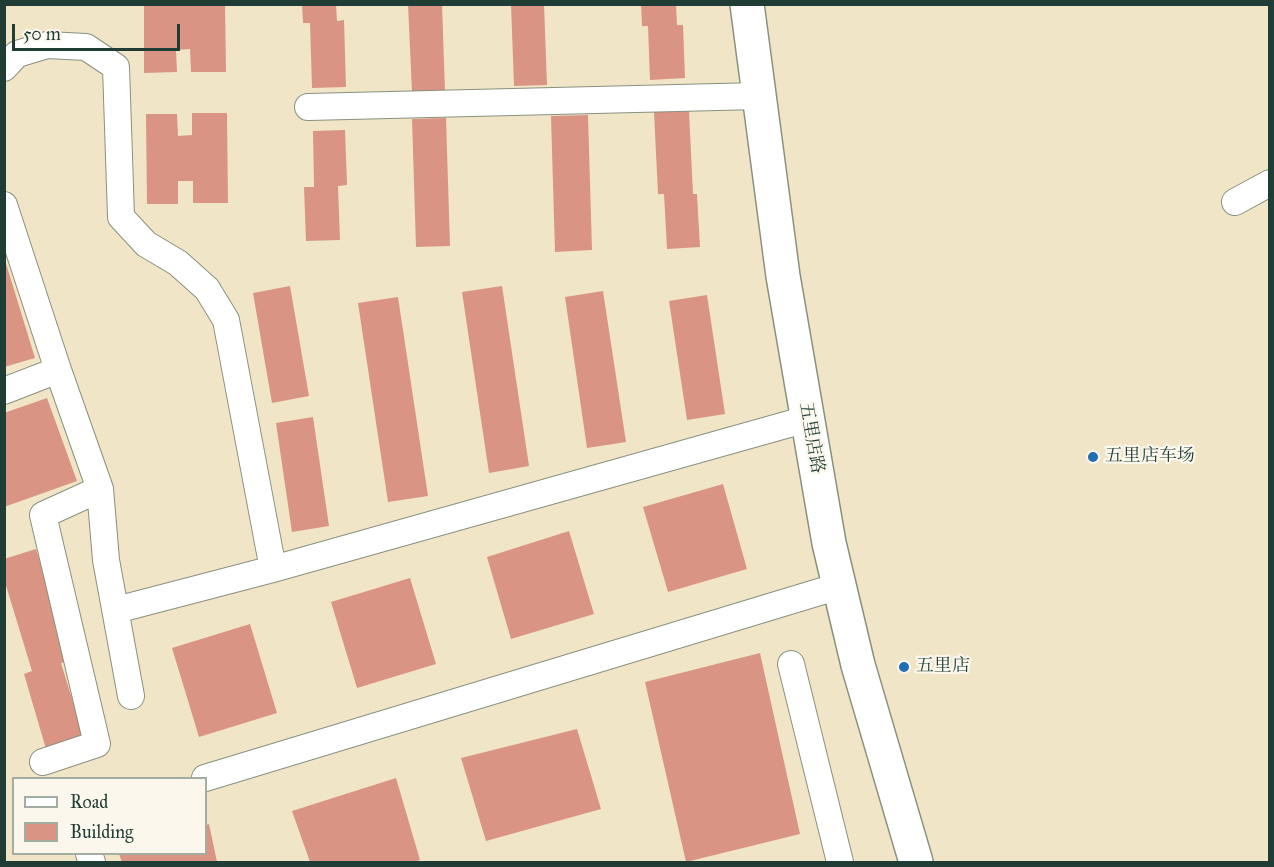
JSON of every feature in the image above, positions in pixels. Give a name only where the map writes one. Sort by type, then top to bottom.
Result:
[{"type":"main road","name":"五里店路","points":[[747,4],[783,276],[829,543],[858,665],[916,862]]},
{"type":"street","points":[[4,68],[17,54],[47,45],[86,47],[116,68],[121,217],[146,244],[178,263],[207,289],[226,320],[273,569]]},
{"type":"street","points":[[308,107],[759,96]]},
{"type":"street","points":[[1235,202],[1269,183]]},
{"type":"street","points":[[4,205],[100,489],[106,560],[131,696]]},
{"type":"street","points":[[4,391],[58,370]]},
{"type":"street","points":[[116,610],[273,569],[807,419]]},
{"type":"street","points":[[43,762],[97,744],[43,516],[100,489]]},
{"type":"street","points":[[207,777],[839,586]]},
{"type":"street","points":[[791,664],[840,862]]},
{"type":"building","points":[[144,4],[225,4],[226,72],[191,72],[190,49],[176,50],[177,72],[144,73]]},
{"type":"building","points":[[302,4],[336,4],[337,21],[344,20],[346,87],[312,88],[310,23],[303,23]]},
{"type":"building","points":[[408,4],[442,4],[445,91],[412,92]]},
{"type":"building","points":[[511,4],[544,4],[547,85],[514,86]]},
{"type":"building","points":[[641,4],[676,4],[677,25],[683,25],[685,78],[650,80],[648,26],[642,26]]},
{"type":"building","points":[[689,111],[693,194],[697,194],[700,247],[667,249],[664,194],[658,194],[654,112]]},
{"type":"building","points":[[192,113],[227,113],[228,203],[193,203],[193,181],[178,181],[178,204],[147,204],[146,114],[177,114],[178,136],[192,135]]},
{"type":"building","points":[[588,115],[592,250],[555,252],[551,116]]},
{"type":"building","points":[[446,118],[450,246],[416,247],[412,119]]},
{"type":"building","points":[[345,130],[347,185],[338,186],[340,240],[306,241],[304,187],[314,187],[313,131]]},
{"type":"building","points":[[4,257],[35,358],[4,367]]},
{"type":"building","points":[[290,286],[309,396],[272,403],[253,293]]},
{"type":"building","points":[[502,286],[529,466],[489,473],[462,292]]},
{"type":"building","points":[[603,291],[626,442],[587,448],[565,297]]},
{"type":"building","points":[[707,295],[725,414],[687,420],[669,301]]},
{"type":"building","points":[[398,297],[428,496],[388,502],[358,303]]},
{"type":"building","points":[[47,398],[77,481],[4,507],[4,413]]},
{"type":"building","points":[[313,417],[329,526],[292,532],[276,423]]},
{"type":"building","points":[[723,484],[747,569],[668,592],[643,507]]},
{"type":"building","points":[[569,531],[594,614],[511,639],[487,557]]},
{"type":"building","points":[[36,549],[70,661],[61,663],[84,738],[46,749],[24,674],[32,671],[4,579],[4,559]]},
{"type":"building","points":[[410,578],[436,664],[357,688],[331,602]]},
{"type":"building","points":[[250,624],[277,713],[199,737],[172,648]]},
{"type":"building","points":[[760,653],[800,834],[686,862],[645,682]]},
{"type":"building","points":[[577,729],[601,809],[486,841],[461,758]]},
{"type":"building","points":[[396,778],[420,860],[413,862],[310,862],[292,811]]},
{"type":"building","points":[[209,824],[217,862],[122,862],[119,855],[207,855],[207,825]]},
{"type":"place","name":"五里店车场","points":[[1093,457]]},
{"type":"place","name":"五里店","points":[[904,667]]}]
